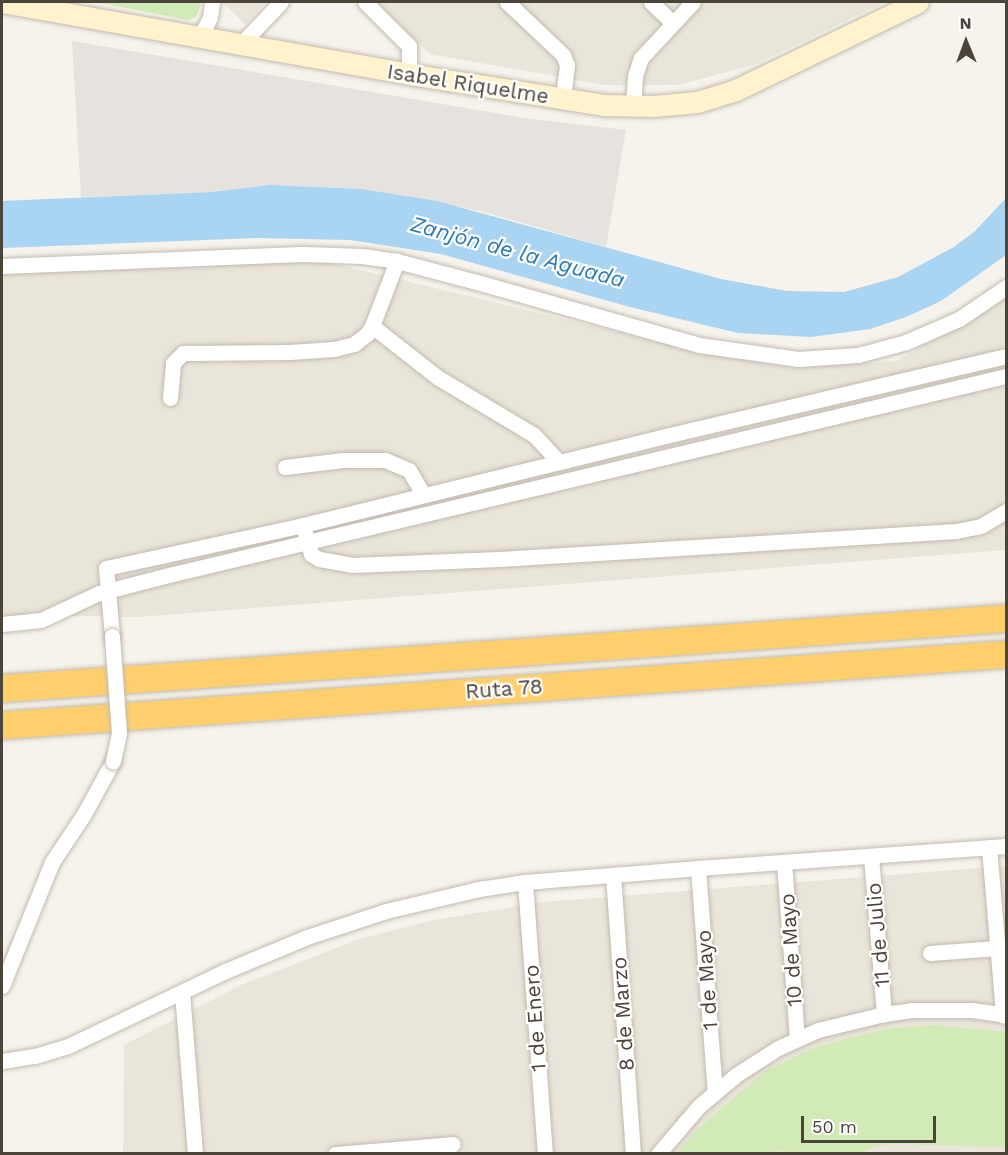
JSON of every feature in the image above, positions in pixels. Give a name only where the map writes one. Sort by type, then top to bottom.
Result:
[{"type":"highway","name":"Ruta 78","points":[[2,688],[1006,618]]},
{"type":"highway","name":"Ruta 78","points":[[2,726],[1006,654]]},
{"type":"street","name":"Isabel Riquelme","points":[[2,2],[75,9],[240,45],[563,99],[633,106],[675,105],[728,93],[918,2]]},
{"type":"street","points":[[200,37],[210,17],[212,2]]},
{"type":"street","points":[[240,45],[281,2]]},
{"type":"street","points":[[364,2],[409,46],[409,74]]},
{"type":"street","points":[[507,2],[563,55],[567,65],[563,99]]},
{"type":"street","points":[[651,2],[673,23]]},
{"type":"street","points":[[633,106],[635,76],[641,58],[693,2]]},
{"type":"street","points":[[2,266],[306,254],[362,256],[397,261],[699,345],[798,359],[858,355],[906,342],[959,319],[1006,287]]},
{"type":"street","points":[[170,398],[173,363],[183,353],[334,349],[361,340],[372,326],[397,261]]},
{"type":"street","points":[[372,326],[446,383],[534,435],[559,462]]},
{"type":"street","points":[[2,986],[52,862],[84,814],[112,761],[119,733],[106,568],[303,525],[660,437],[1006,356]]},
{"type":"street","points":[[2,624],[53,616],[90,596],[108,590],[1006,376]]},
{"type":"street","points":[[846,394],[853,413]]},
{"type":"street","points":[[660,437],[667,456]]},
{"type":"street","points":[[581,457],[586,476]]},
{"type":"street","points":[[285,467],[343,460],[385,460],[409,470],[423,494]]},
{"type":"street","points":[[492,479],[498,496]]},
{"type":"street","points":[[303,525],[311,554],[331,562],[351,565],[956,531],[981,526],[1005,513]]},
{"type":"street","points":[[2,1061],[44,1054],[101,1032],[274,950],[341,925],[396,909],[525,882],[1006,846]]},
{"type":"street","points":[[658,1154],[682,1124],[715,1092],[756,1060],[797,1038],[837,1024],[884,1014],[940,1009],[1005,1015],[989,847]]},
{"type":"street","name":"11 de Julio","points":[[872,856],[884,1014]]},
{"type":"street","name":"10 de Mayo","points":[[784,862],[797,1038]]},
{"type":"street","name":"1 de Mayo","points":[[698,868],[715,1092]]},
{"type":"street","name":"8 de Marzo","points":[[613,875],[633,1154]]},
{"type":"street","name":"1 de Enero","points":[[525,882],[545,1154]]},
{"type":"street","points":[[930,953],[997,948]]},
{"type":"street","points":[[182,992],[195,1154]]},
{"type":"street","points":[[335,1154],[453,1144]]},
{"type":"shaded area","points":[[222,2],[266,2],[245,24]]},
{"type":"shaded area","points":[[373,2],[885,2],[756,64],[678,85],[605,85],[430,54]]},
{"type":"shaded area","points":[[72,41],[524,118],[626,130],[606,247],[481,211],[361,189],[270,185],[211,192],[81,197]]},
{"type":"shaded area","points":[[327,262],[684,348],[792,368],[896,361],[1006,298],[1006,550],[138,617],[2,615],[2,271]]},
{"type":"shaded area","points":[[1006,866],[1006,1153],[123,1154],[124,1045],[241,985],[359,939],[433,920],[544,902]]},
{"type":"green space","points":[[95,2],[199,2],[201,5],[196,17],[188,20]]},
{"type":"green space","points":[[935,1025],[1006,1032],[1006,1147],[890,1144],[876,1146],[859,1154],[792,1154],[784,1150],[769,1154],[677,1153],[700,1127],[767,1070],[812,1049],[849,1038],[894,1028]]},
{"type":"water","name":"Zanjón de la Aguada","points":[[270,185],[361,189],[437,201],[721,279],[787,291],[844,292],[898,277],[954,247],[975,231],[1006,198],[1006,255],[941,301],[906,317],[870,329],[811,337],[738,333],[630,307],[441,254],[350,240],[259,238],[2,248],[2,201],[211,192]]}]
